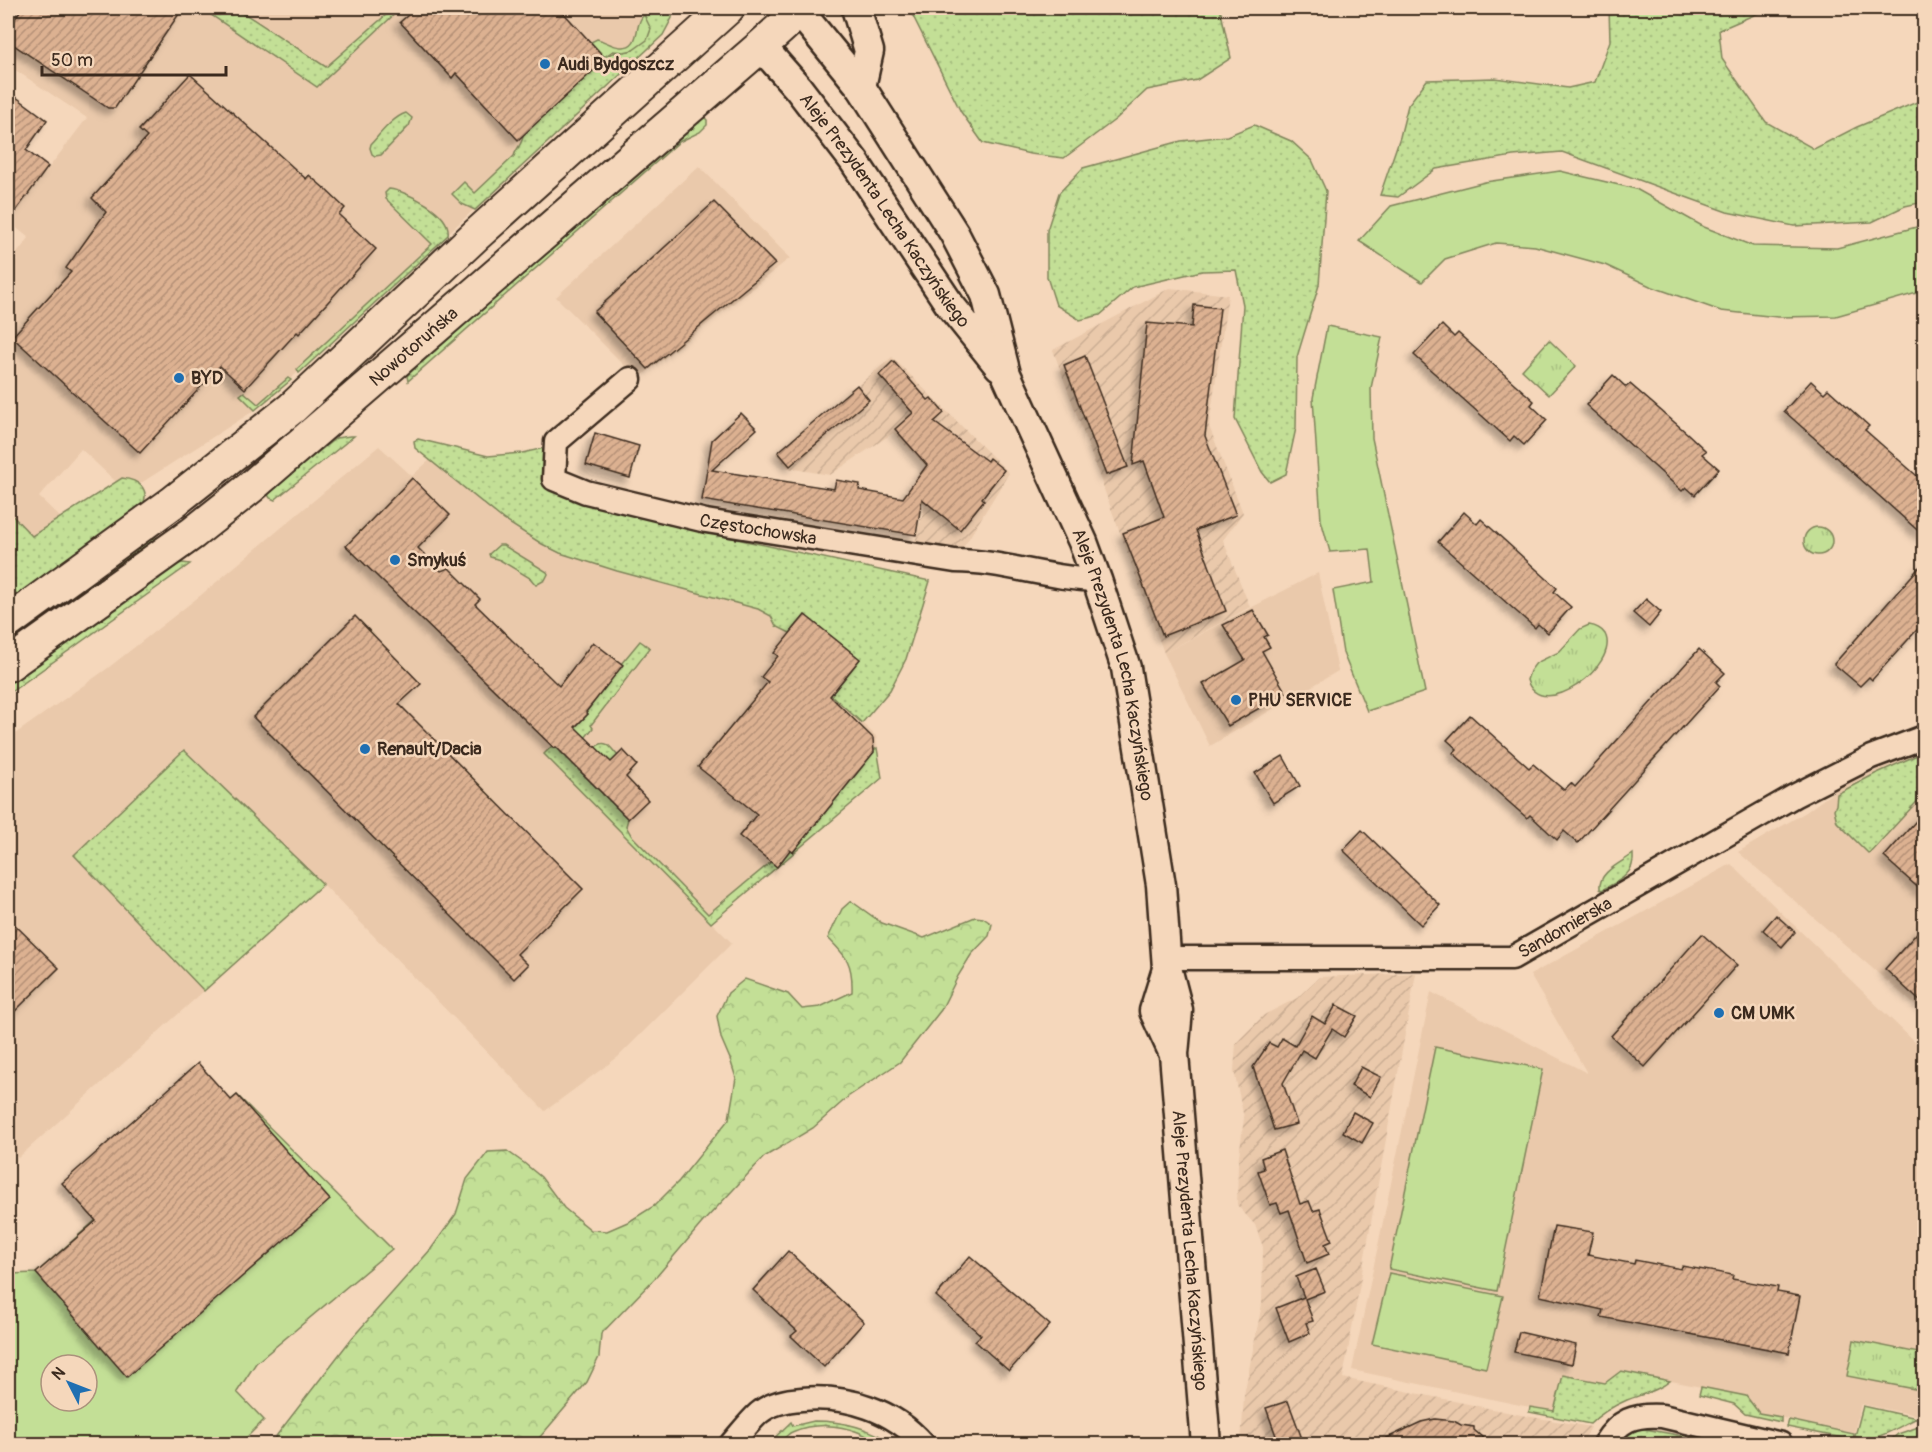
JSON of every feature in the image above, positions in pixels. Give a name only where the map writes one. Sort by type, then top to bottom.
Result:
[{"type":"main road","points":[[727,8],[761,46]]},
{"type":"main road","name":"Nowotoruńska","points":[[8,622],[172,503],[292,408],[475,236],[727,8]]},
{"type":"main road","name":"Nowotoruńska","points":[[8,665],[192,533],[251,487],[761,46],[799,9]]},
{"type":"street","points":[[856,8],[869,51],[861,87]]},
{"type":"street","name":"Aleje Prezydenta Lecha Kaczyńskiego","points":[[799,9],[861,87],[954,233],[986,295],[1006,374],[1083,542],[1126,668],[1161,885],[1167,963],[1178,1010],[1174,1054],[1206,1444]]},
{"type":"street","name":"Aleje Prezydenta Lecha Kaczyńskiego","points":[[761,46],[798,87],[854,161],[950,305],[1006,374]]},
{"type":"street","name":"Częstochowska","points":[[630,379],[556,442],[554,478],[586,492],[706,521],[955,561],[976,561],[1058,578],[1097,580]]},
{"type":"street","name":"Sandomierska","points":[[1167,963],[1512,958],[1794,796],[1871,758],[1924,736]]},
{"type":"street","points":[[731,1444],[760,1412],[784,1401],[817,1397],[846,1400],[881,1412],[911,1431],[923,1444]]},
{"type":"street","points":[[1604,1444],[1612,1432],[1629,1419],[1646,1415],[1662,1416],[1781,1444]]},
{"type":"shaded area","points":[[8,8],[673,8],[672,18],[663,35],[272,396],[255,410],[127,492],[81,449],[39,497],[62,519],[8,562],[8,271],[17,260],[14,257],[29,238],[8,221],[87,118],[8,65]]},
{"type":"shaded area","points":[[699,166],[790,258],[638,379],[556,297]]},
{"type":"shaded area","points":[[1170,288],[1228,295],[1209,426],[1243,513],[1223,540],[1250,607],[1164,653],[1053,350]]},
{"type":"shaded area","points":[[892,357],[1009,473],[955,561],[912,554],[925,504],[908,491],[926,466],[893,433],[830,475],[788,468],[776,454]]},
{"type":"shaded area","points":[[379,446],[412,476],[433,457],[791,566],[867,660],[834,697],[876,736],[882,778],[712,923],[732,943],[618,1057],[545,1111],[323,884],[18,1158],[8,1147],[8,739],[108,668],[201,595]]},
{"type":"shaded area","points":[[1318,573],[1338,671],[1210,746],[1164,653]]},
{"type":"shaded area","points":[[1924,749],[1924,1013],[1738,852],[1806,812],[1843,785]]},
{"type":"shaded area","points":[[1731,864],[1924,1051],[1924,1391],[1920,1416],[1861,1404],[1854,1433],[1759,1413],[1746,1396],[1621,1371],[1605,1383],[1554,1412],[1352,1370],[1431,992],[1587,1073],[1530,975]]},
{"type":"shaded area","points":[[1416,973],[1343,1378],[1526,1416],[1591,1427],[1582,1444],[1241,1444],[1244,1395],[1262,1304],[1263,1247],[1255,1225],[1237,1205],[1238,1164],[1244,1118],[1234,1071],[1236,1043],[1264,1015],[1297,998],[1319,977]]},
{"type":"green space","points":[[201,8],[236,8],[326,67],[394,8],[401,8],[317,87]]},
{"type":"green space","points":[[650,8],[673,8],[672,18],[663,35],[475,210],[462,204],[452,194],[464,182],[475,193],[514,156],[523,135],[606,59],[604,57],[615,52],[633,50],[646,18],[644,15]]},
{"type":"green space","points":[[909,8],[1220,8],[1231,58],[1197,80],[1147,90],[1116,119],[1064,158],[1030,154],[983,143],[961,112]]},
{"type":"green space","points":[[1609,8],[1770,8],[1719,30],[1722,59],[1766,122],[1814,149],[1857,127],[1917,102],[1924,104],[1924,202],[1905,206],[1872,222],[1794,226],[1727,212],[1562,152],[1513,156],[1436,169],[1398,197],[1380,195],[1400,137],[1408,105],[1427,80],[1495,78],[1568,88],[1595,82],[1610,41]]},
{"type":"green space","points":[[644,15],[651,29],[647,40],[633,50],[613,51],[604,57],[591,42],[597,39],[621,47],[632,44]]},
{"type":"green space","points":[[406,113],[412,118],[409,126],[381,155],[372,154],[371,144],[392,122]]},
{"type":"green space","points":[[703,116],[707,120],[707,125],[700,132],[679,142],[408,381],[407,376],[412,371]]},
{"type":"green space","points":[[1254,125],[1291,141],[1312,160],[1326,191],[1319,285],[1297,357],[1296,428],[1286,474],[1270,482],[1262,472],[1235,419],[1243,305],[1236,270],[1202,271],[1133,287],[1100,315],[1080,320],[1056,305],[1047,277],[1047,230],[1059,193],[1083,168],[1181,141],[1227,136]]},
{"type":"green space","points":[[1560,171],[1636,189],[1704,227],[1753,246],[1837,248],[1924,225],[1924,291],[1836,316],[1778,317],[1721,311],[1650,286],[1605,265],[1535,246],[1496,243],[1445,259],[1422,282],[1359,241],[1391,206],[1485,182]]},
{"type":"green space","points":[[389,189],[417,199],[436,211],[447,227],[448,235],[299,373],[297,369],[432,244],[386,199],[385,193]]},
{"type":"green space","points":[[1327,326],[1382,337],[1371,388],[1372,438],[1425,692],[1367,711],[1343,653],[1333,590],[1374,582],[1370,549],[1330,552],[1321,520],[1313,398]]},
{"type":"green space","points":[[1549,340],[1576,366],[1549,395],[1522,370]]},
{"type":"green space","points":[[288,378],[291,380],[255,410],[240,395],[244,392],[258,404]]},
{"type":"green space","points":[[354,436],[275,500],[270,498],[267,493],[336,438]]},
{"type":"green space","points":[[418,439],[488,456],[522,453],[549,447],[570,495],[695,530],[930,581],[906,659],[890,690],[862,723],[831,695],[860,659],[805,615],[790,633],[776,626],[771,616],[758,609],[617,571],[560,553],[504,520],[415,448],[414,441]]},
{"type":"green space","points":[[122,478],[134,481],[142,487],[145,495],[142,507],[8,603],[8,511],[32,536]]},
{"type":"green space","points":[[1818,527],[1828,531],[1832,541],[1828,551],[1818,555],[1808,551],[1804,541],[1808,531]]},
{"type":"green space","points":[[154,535],[158,539],[8,650],[8,638]]},
{"type":"green space","points":[[499,545],[503,545],[547,572],[545,580],[536,585],[530,578],[500,560],[490,557],[489,554]]},
{"type":"green space","points":[[190,564],[8,694],[8,682],[163,571],[173,565]]},
{"type":"green space","points":[[1589,625],[1605,634],[1607,647],[1602,660],[1591,674],[1562,693],[1547,696],[1535,692],[1527,680],[1536,663],[1559,652],[1580,629]]},
{"type":"green space","points":[[640,641],[650,648],[591,725],[593,728],[580,744],[581,762],[599,744],[603,743],[618,756],[611,762],[581,772],[628,819],[626,826],[631,835],[708,914],[771,862],[777,867],[790,850],[793,852],[877,748],[882,778],[711,923],[544,754],[552,746],[555,748],[588,714],[586,712]]},
{"type":"green space","points":[[184,750],[323,884],[204,991],[74,855]]},
{"type":"green space","points":[[1924,752],[1924,794],[1869,854],[1837,822],[1834,809],[1837,794]]},
{"type":"green space","points":[[1633,854],[1633,861],[1628,872],[1614,884],[1600,889],[1600,883],[1606,873]]},
{"type":"green space","points":[[851,901],[882,923],[924,938],[975,917],[983,918],[992,924],[989,936],[971,955],[941,1010],[900,1062],[849,1096],[813,1128],[764,1157],[702,1223],[657,1276],[601,1334],[599,1357],[587,1382],[534,1444],[270,1444],[352,1338],[431,1249],[456,1214],[467,1179],[488,1152],[507,1151],[524,1163],[541,1177],[564,1208],[591,1230],[607,1231],[630,1221],[654,1206],[679,1181],[729,1119],[736,1078],[721,1038],[717,1016],[728,993],[745,979],[788,994],[802,1009],[820,1007],[852,992],[848,961],[828,938],[842,909]]},
{"type":"green space","points":[[1435,1047],[1543,1069],[1497,1291],[1389,1269]]},
{"type":"green space","points":[[237,1095],[392,1249],[256,1363],[237,1392],[264,1420],[240,1444],[8,1444],[8,1276],[36,1273]]},
{"type":"green space","points":[[1389,1273],[1503,1296],[1486,1368],[1372,1344]]},
{"type":"green space","points":[[1854,1340],[1924,1354],[1920,1390],[1847,1376]]},
{"type":"green space","points":[[1621,1371],[1670,1381],[1655,1390],[1617,1405],[1590,1424],[1529,1412],[1530,1407],[1554,1411],[1563,1375],[1605,1383]]},
{"type":"green space","points":[[1701,1387],[1746,1396],[1759,1413],[1781,1417],[1781,1422],[1745,1414],[1734,1404],[1699,1395]]},
{"type":"green space","points":[[1863,1406],[1917,1418],[1879,1436],[1854,1440]]},
{"type":"green space","points":[[1789,1420],[1854,1434],[1853,1440],[1787,1427]]},
{"type":"green space","points":[[814,1421],[855,1426],[875,1433],[893,1444],[879,1442],[850,1429],[825,1426],[800,1429],[788,1434],[779,1444],[768,1444],[791,1422],[793,1426]]},
{"type":"green space","points":[[1924,1425],[1924,1444],[1886,1444],[1898,1434]]},
{"type":"green space","points":[[1640,1428],[1726,1444],[1612,1444],[1632,1429]]},
{"type":"building","points":[[22,8],[183,8],[115,108],[108,108],[8,41],[8,29]]},
{"type":"building","points":[[416,8],[559,8],[606,59],[518,140],[456,73],[452,78],[400,22]]},
{"type":"building","points":[[190,74],[306,179],[309,175],[324,188],[345,208],[339,215],[376,249],[299,334],[297,332],[245,389],[220,366],[140,453],[12,337],[71,272],[66,268],[106,212],[92,198],[147,137],[139,130]]},
{"type":"building","points":[[8,91],[47,120],[26,150],[48,167],[8,222]]},
{"type":"building","points":[[714,202],[775,264],[648,369],[594,312]]},
{"type":"building","points":[[1194,305],[1220,308],[1205,436],[1236,515],[1196,530],[1226,611],[1163,636],[1123,533],[1164,517],[1144,461],[1133,465],[1147,323],[1192,327]]},
{"type":"building","points":[[1442,325],[1454,337],[1458,333],[1534,401],[1531,405],[1547,420],[1524,445],[1514,436],[1510,441],[1414,355]]},
{"type":"building","points":[[1085,356],[1128,467],[1106,475],[1064,365]]},
{"type":"building","points":[[893,361],[928,400],[931,398],[944,413],[934,422],[987,461],[989,458],[1004,470],[960,530],[922,499],[916,535],[702,500],[712,440],[741,413],[757,429],[712,470],[834,489],[836,480],[860,484],[859,490],[903,498],[927,465],[895,429],[913,413],[879,375]]},
{"type":"building","points":[[1613,375],[1626,387],[1630,384],[1688,434],[1706,451],[1702,454],[1719,469],[1695,495],[1686,487],[1682,491],[1586,405]]},
{"type":"building","points":[[1811,381],[1824,393],[1828,389],[1869,426],[1865,430],[1924,482],[1924,536],[1784,411]]},
{"type":"building","points":[[857,385],[869,400],[790,466],[778,452]]},
{"type":"building","points":[[595,433],[639,446],[630,478],[586,465]]},
{"type":"building","points":[[412,478],[450,515],[418,548],[441,571],[449,568],[480,599],[475,604],[559,686],[593,642],[623,665],[586,712],[588,714],[575,727],[611,762],[623,750],[637,765],[626,777],[648,800],[628,819],[346,546]]},
{"type":"building","points":[[1464,512],[1477,524],[1481,519],[1557,588],[1554,592],[1571,607],[1548,633],[1538,624],[1535,628],[1438,542]]},
{"type":"building","points":[[1924,562],[1924,622],[1872,680],[1869,677],[1860,686],[1834,664]]},
{"type":"building","points":[[1646,599],[1661,612],[1649,627],[1633,613]]},
{"type":"building","points":[[1253,610],[1268,635],[1264,637],[1270,647],[1262,651],[1286,693],[1228,726],[1203,684],[1245,660],[1223,625]]},
{"type":"building","points":[[805,615],[860,659],[830,696],[873,738],[874,752],[793,852],[790,850],[777,867],[739,836],[757,814],[698,767],[768,682],[761,677],[778,656],[774,653]]},
{"type":"building","points":[[355,616],[421,684],[399,704],[583,889],[517,954],[528,965],[514,979],[253,717]]},
{"type":"building","points":[[1699,649],[1725,673],[1716,682],[1720,686],[1578,843],[1564,831],[1557,840],[1530,815],[1527,818],[1453,753],[1457,749],[1447,740],[1470,715],[1529,768],[1533,764],[1564,790],[1571,783],[1575,787]]},
{"type":"building","points":[[1283,756],[1300,786],[1273,803],[1255,773]]},
{"type":"building","points":[[1924,812],[1924,893],[1884,857]]},
{"type":"building","points":[[1362,830],[1440,905],[1421,925],[1343,850]]},
{"type":"building","points":[[1776,915],[1795,932],[1782,947],[1763,930]]},
{"type":"building","points":[[8,918],[59,968],[8,1018]]},
{"type":"building","points":[[1924,925],[1924,1005],[1885,969]]},
{"type":"building","points":[[1702,934],[1737,965],[1645,1067],[1611,1036]]},
{"type":"building","points":[[1336,1005],[1357,1016],[1344,1037],[1332,1029],[1315,1058],[1302,1050],[1283,1083],[1297,1124],[1274,1130],[1253,1067],[1269,1043],[1277,1047],[1282,1038],[1295,1046],[1312,1016],[1325,1024]]},
{"type":"building","points":[[198,1063],[231,1100],[237,1095],[330,1200],[127,1377],[36,1273],[96,1221],[62,1183]]},
{"type":"building","points":[[1361,1067],[1381,1077],[1370,1097],[1351,1086]]},
{"type":"building","points":[[1353,1112],[1373,1123],[1362,1143],[1343,1132]]},
{"type":"building","points":[[1282,1150],[1300,1204],[1309,1201],[1313,1211],[1320,1209],[1332,1241],[1325,1244],[1329,1254],[1307,1263],[1289,1210],[1281,1213],[1277,1203],[1270,1205],[1258,1171],[1264,1169],[1261,1158]]},
{"type":"building","points":[[1554,1226],[1593,1232],[1588,1255],[1634,1264],[1635,1260],[1681,1269],[1682,1266],[1733,1275],[1732,1279],[1778,1287],[1777,1292],[1800,1296],[1789,1353],[1601,1317],[1603,1310],[1540,1296]]},
{"type":"building","points":[[788,1251],[864,1322],[824,1367],[791,1336],[797,1331],[753,1290]]},
{"type":"building","points":[[970,1256],[1050,1325],[1009,1371],[975,1341],[981,1335],[936,1296]]},
{"type":"building","points":[[1316,1269],[1325,1291],[1305,1299],[1313,1321],[1306,1323],[1310,1333],[1289,1342],[1276,1308],[1304,1297],[1296,1277]]},
{"type":"building","points":[[1519,1332],[1576,1345],[1572,1364],[1514,1352]]},
{"type":"building","points":[[1288,1401],[1304,1444],[1279,1444],[1266,1408]]},
{"type":"building","points":[[1435,1419],[1454,1421],[1461,1425],[1474,1427],[1474,1430],[1490,1444],[1374,1444],[1421,1422]]},
{"type":"place","name":"Audi Bydgoszcz","points":[[545,64]]},
{"type":"place","name":"BYD","points":[[179,378]]},
{"type":"place","name":"Smykuś","points":[[395,560]]},
{"type":"place","name":"PHU SERVICE","points":[[1236,700]]},
{"type":"place","name":"Renault/Dacia","points":[[365,749]]},
{"type":"place","name":"CM UMK","points":[[1719,1013]]}]
